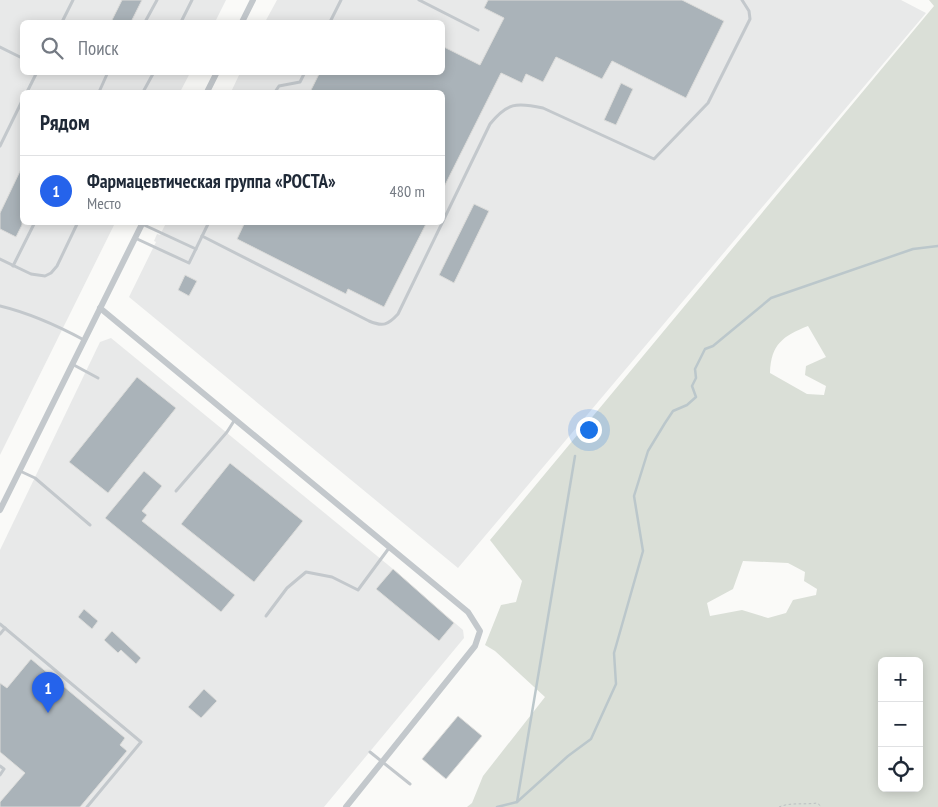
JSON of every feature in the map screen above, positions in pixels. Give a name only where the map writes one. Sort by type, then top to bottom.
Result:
[{"type":"street","points":[[243,20],[253,0]]},
{"type":"street","points":[[208,90],[216,75]]},
{"type":"street","points":[[0,510],[141,225]]},
{"type":"street","points":[[100,308],[468,612],[480,630],[475,646],[346,807]]},
{"type":"lane","points":[[63,20],[73,0]]},
{"type":"lane","points":[[146,20],[157,0]]},
{"type":"lane","points":[[182,20],[192,0]]},
{"type":"lane","points":[[331,20],[341,0]]},
{"type":"lane","points":[[419,0],[478,30]]},
{"type":"lane","points":[[445,217],[490,124],[500,112],[511,106],[527,104],[542,108],[654,159],[708,103],[750,19],[749,11],[742,0]]},
{"type":"lane","points":[[0,46],[20,57]]},
{"type":"lane","points":[[28,90],[36,75]]},
{"type":"lane","points":[[100,90],[107,75]]},
{"type":"lane","points":[[144,90],[152,75]]},
{"type":"lane","points":[[276,90],[278,86],[300,82],[304,75]]},
{"type":"lane","points":[[0,146],[20,105]]},
{"type":"lane","points":[[13,266],[33,225]]},
{"type":"lane","points":[[0,259],[38,276],[51,273],[76,225]]},
{"type":"lane","points":[[146,225],[196,249]]},
{"type":"lane","points":[[135,238],[189,263],[208,225]]},
{"type":"lane","points":[[202,236],[379,325],[390,323],[398,314],[441,225]]},
{"type":"lane","points":[[0,306],[62,328],[84,340]]},
{"type":"lane","points":[[72,364],[98,378]]},
{"type":"lane","points":[[176,491],[235,420]]},
{"type":"lane","points":[[20,470],[35,478],[90,525]]},
{"type":"lane","points":[[266,616],[287,588],[306,572],[332,577],[358,590],[389,547]]},
{"type":"lane","points":[[0,624],[141,742],[87,807]]},
{"type":"lane","points":[[0,634],[5,628]]},
{"type":"lane","points":[[370,752],[410,784]]},
{"type":"lane","points":[[0,766],[4,769],[0,776]]},
{"type":"path","points":[[779,807],[786,804],[817,804],[822,807]]},
{"type":"shaded area","points":[[0,0],[226,0],[216,20],[20,20],[20,75],[189,75],[181,90],[20,90],[20,225],[114,225],[0,455]]},
{"type":"shaded area","points":[[277,0],[901,0],[926,13],[458,568],[129,297],[156,242],[154,241],[157,234],[160,235],[165,225],[445,225],[445,90],[232,90],[239,75],[445,75],[445,20],[266,20]]},
{"type":"shaded area","points":[[929,0],[938,0],[938,807],[467,807],[472,803],[483,776],[545,697],[495,651],[485,645],[501,605],[516,602],[522,581],[490,540],[934,6]],"holes":[[[808,326],[826,357],[806,366],[805,375],[826,386],[824,395],[807,394],[770,373],[773,355],[780,342],[792,333]],[[743,561],[788,563],[805,572],[804,581],[817,589],[816,595],[793,600],[786,613],[768,618],[742,610],[710,616],[707,603],[733,589]]]},
{"type":"shaded area","points":[[111,338],[393,569],[463,630],[464,638],[324,807],[0,807],[0,550],[100,342]]},
{"type":"building","points":[[122,0],[142,0],[132,20],[112,20]]},
{"type":"building","points":[[488,0],[682,0],[724,21],[686,98],[612,61],[602,79],[556,57],[543,82],[526,74],[522,83],[501,73],[445,185],[445,90],[311,90],[318,75],[445,75],[445,48],[480,65],[504,18],[484,8]]},
{"type":"building","points":[[621,83],[633,89],[616,125],[604,120]]},
{"type":"building","points":[[20,171],[20,225],[22,225],[16,237],[0,229],[0,213]]},
{"type":"building","points":[[474,204],[489,211],[454,283],[439,275]]},
{"type":"building","points":[[244,225],[425,225],[384,307],[348,289],[346,294],[237,239]]},
{"type":"building","points":[[185,275],[197,281],[189,296],[178,290]]},
{"type":"building","points":[[137,377],[176,408],[108,493],[69,462]]},
{"type":"building","points":[[230,463],[303,521],[254,582],[181,524]]},
{"type":"building","points":[[144,471],[162,486],[142,511],[147,515],[142,521],[235,595],[221,612],[105,518]]},
{"type":"building","points":[[393,569],[454,623],[439,641],[376,589]]},
{"type":"building","points":[[84,609],[98,621],[92,629],[78,617]]},
{"type":"building","points":[[112,631],[141,658],[136,664],[121,650],[118,653],[104,640]]},
{"type":"building","points":[[31,659],[125,738],[120,745],[127,751],[80,807],[0,807],[0,802],[25,773],[0,752],[0,683],[7,688]]},
{"type":"building","points":[[204,689],[217,701],[201,718],[188,707]]},
{"type":"building","points":[[458,716],[482,736],[446,779],[422,759]]},
{"type":"waterway","points":[[497,807],[517,802],[568,756],[591,739],[616,684],[614,653],[643,551],[634,496],[648,451],[665,423],[673,411],[687,405],[696,397],[692,386],[696,378],[695,369],[705,349],[713,346],[771,298],[913,249],[938,246]]},
{"type":"waterway","points":[[517,802],[575,456]]},
{"type":"place","name":"Фармацевтическая группа «РОСТА»","points":[[48,713]]}]
